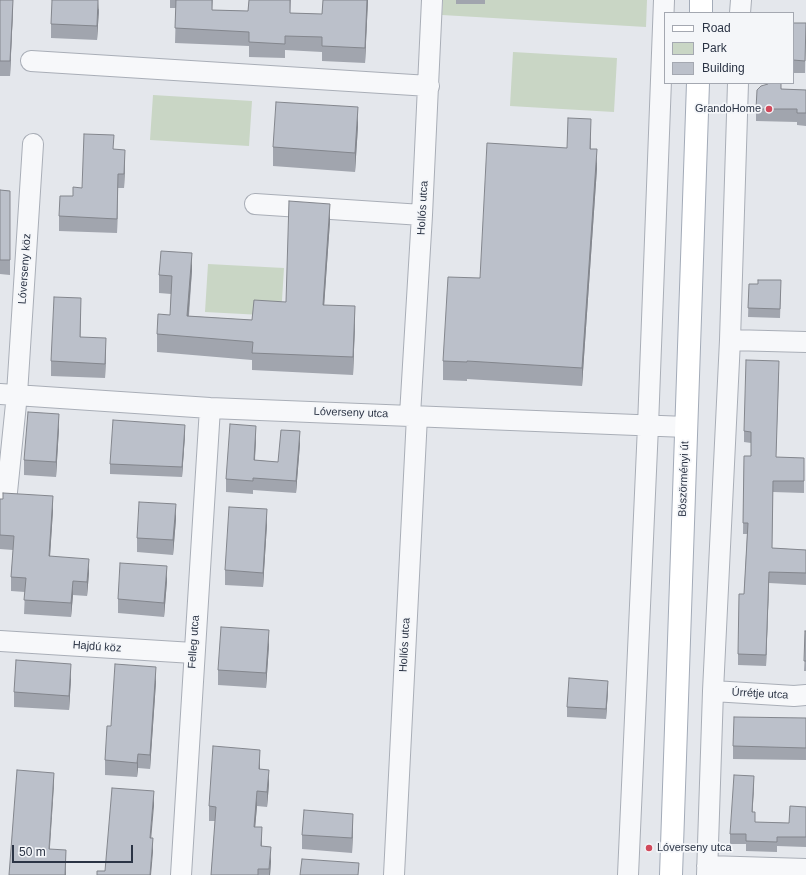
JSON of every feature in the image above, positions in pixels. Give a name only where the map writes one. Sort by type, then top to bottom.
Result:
[{"type":"main road","points":[[701,0],[701,12]]},
{"type":"main road","name":"Böszörményi út","points":[[671,875],[698,84]]},
{"type":"street","name":"Hollós utca","points":[[394,875],[432,0]]},
{"type":"street","points":[[628,875],[648,426],[664,0]]},
{"type":"street","points":[[740,12],[741,0]]},
{"type":"street","points":[[31,60],[429,86]]},
{"type":"street","points":[[738,84],[730,340],[713,691],[707,871],[806,869]]},
{"type":"street","name":"Lóverseny köz","points":[[9,394],[33,144]]},
{"type":"street","points":[[255,204],[422,214]]},
{"type":"street","points":[[730,340],[806,342]]},
{"type":"street","points":[[7,492],[9,394]]},
{"type":"street","name":"Lóverseny utca","points":[[9,394],[210,408],[686,427]]},
{"type":"street","name":"Felleg utca","points":[[181,875],[193,653],[210,408]]},
{"type":"street","name":"Hajdú köz","points":[[0,641],[193,653]]},
{"type":"street","name":"Úrrétje utca","points":[[713,691],[794,696],[806,695]]},
{"type":"green space","points":[[443,0],[647,0],[646,27],[442,15]]},
{"type":"green space","points":[[513,52],[617,58],[614,112],[510,106]]},
{"type":"green space","points":[[153,95],[252,101],[249,146],[150,140]]},
{"type":"green space","points":[[208,264],[284,268],[281,316],[205,312]]},
{"type":"building","points":[[0,0],[13,0],[10,61],[0,61]]},
{"type":"building","points":[[52,0],[98,0],[97,26],[51,24]]},
{"type":"building","points":[[176,0],[212,0],[212,10],[248,11],[249,0],[290,0],[290,13],[322,14],[323,0],[367,0],[365,48],[322,46],[322,37],[285,36],[285,44],[249,42],[249,32],[175,28]]},
{"type":"building","points":[[794,23],[806,23],[805,61],[794,60]]},
{"type":"building","points":[[768,84],[781,84],[781,89],[806,90],[806,113],[797,113],[797,109],[756,109],[757,90],[761,86]]},
{"type":"building","points":[[276,102],[358,107],[355,153],[273,147]]},
{"type":"building","points":[[568,118],[591,119],[590,149],[597,149],[582,368],[467,361],[443,361],[448,277],[480,278],[487,143],[567,148]]},
{"type":"building","points":[[84,134],[114,135],[113,149],[125,150],[124,174],[118,174],[117,219],[59,216],[60,196],[73,196],[73,187],[82,188]]},
{"type":"building","points":[[0,190],[10,191],[10,260],[0,260]]},
{"type":"building","points":[[289,201],[330,204],[323,305],[355,306],[353,357],[252,353],[253,342],[157,334],[158,314],[170,315],[172,276],[159,275],[161,251],[192,253],[187,316],[252,320],[254,300],[286,302]]},
{"type":"building","points":[[758,280],[781,280],[780,309],[748,308],[749,284],[758,284]]},
{"type":"building","points":[[54,297],[81,298],[80,337],[106,338],[105,364],[51,361]]},
{"type":"building","points":[[746,360],[779,361],[776,457],[804,458],[804,481],[773,481],[772,548],[806,550],[806,573],[769,572],[766,655],[738,654],[739,594],[744,594],[748,523],[743,523],[744,456],[751,456],[751,432],[744,431]]},
{"type":"building","points":[[28,412],[59,414],[56,462],[24,460]]},
{"type":"building","points":[[113,420],[185,425],[182,467],[110,464]]},
{"type":"building","points":[[230,424],[256,426],[254,460],[278,462],[281,430],[300,431],[296,481],[253,478],[253,481],[226,479]]},
{"type":"building","points":[[3,493],[53,496],[49,556],[89,559],[87,582],[73,581],[71,603],[24,600],[26,578],[11,577],[14,536],[0,535],[0,499],[3,499]]},
{"type":"building","points":[[139,502],[176,504],[173,540],[137,538]]},
{"type":"building","points":[[229,507],[267,509],[263,573],[225,570]]},
{"type":"building","points":[[120,563],[167,566],[164,603],[118,599]]},
{"type":"building","points":[[221,627],[269,630],[266,673],[218,670]]},
{"type":"building","points":[[805,631],[806,661],[804,661]]},
{"type":"building","points":[[16,660],[71,664],[69,696],[14,692]]},
{"type":"building","points":[[115,664],[156,667],[150,755],[138,754],[137,763],[105,760],[107,726],[111,726]]},
{"type":"building","points":[[569,678],[608,681],[606,709],[567,707]]},
{"type":"building","points":[[734,717],[806,718],[806,748],[733,746]]},
{"type":"building","points":[[213,746],[260,750],[259,769],[269,770],[267,792],[257,791],[254,827],[262,827],[261,846],[271,847],[269,869],[258,869],[258,875],[211,875],[216,807],[209,806]]},
{"type":"building","points":[[17,770],[54,773],[49,849],[66,850],[65,875],[9,875]]},
{"type":"building","points":[[734,775],[754,776],[752,812],[755,812],[755,822],[789,823],[790,806],[806,807],[806,837],[777,837],[777,842],[746,841],[746,834],[730,834]]},
{"type":"building","points":[[112,788],[154,791],[150,838],[153,838],[150,875],[97,875],[97,871],[105,871]]},
{"type":"building","points":[[304,810],[353,814],[352,838],[302,835]]},
{"type":"building","points":[[302,859],[359,863],[358,875],[300,875]]},
{"type":"place","name":"GrandoHome","points":[[769,109]]},
{"type":"place","name":"Lóverseny utca","points":[[649,848]]}]
